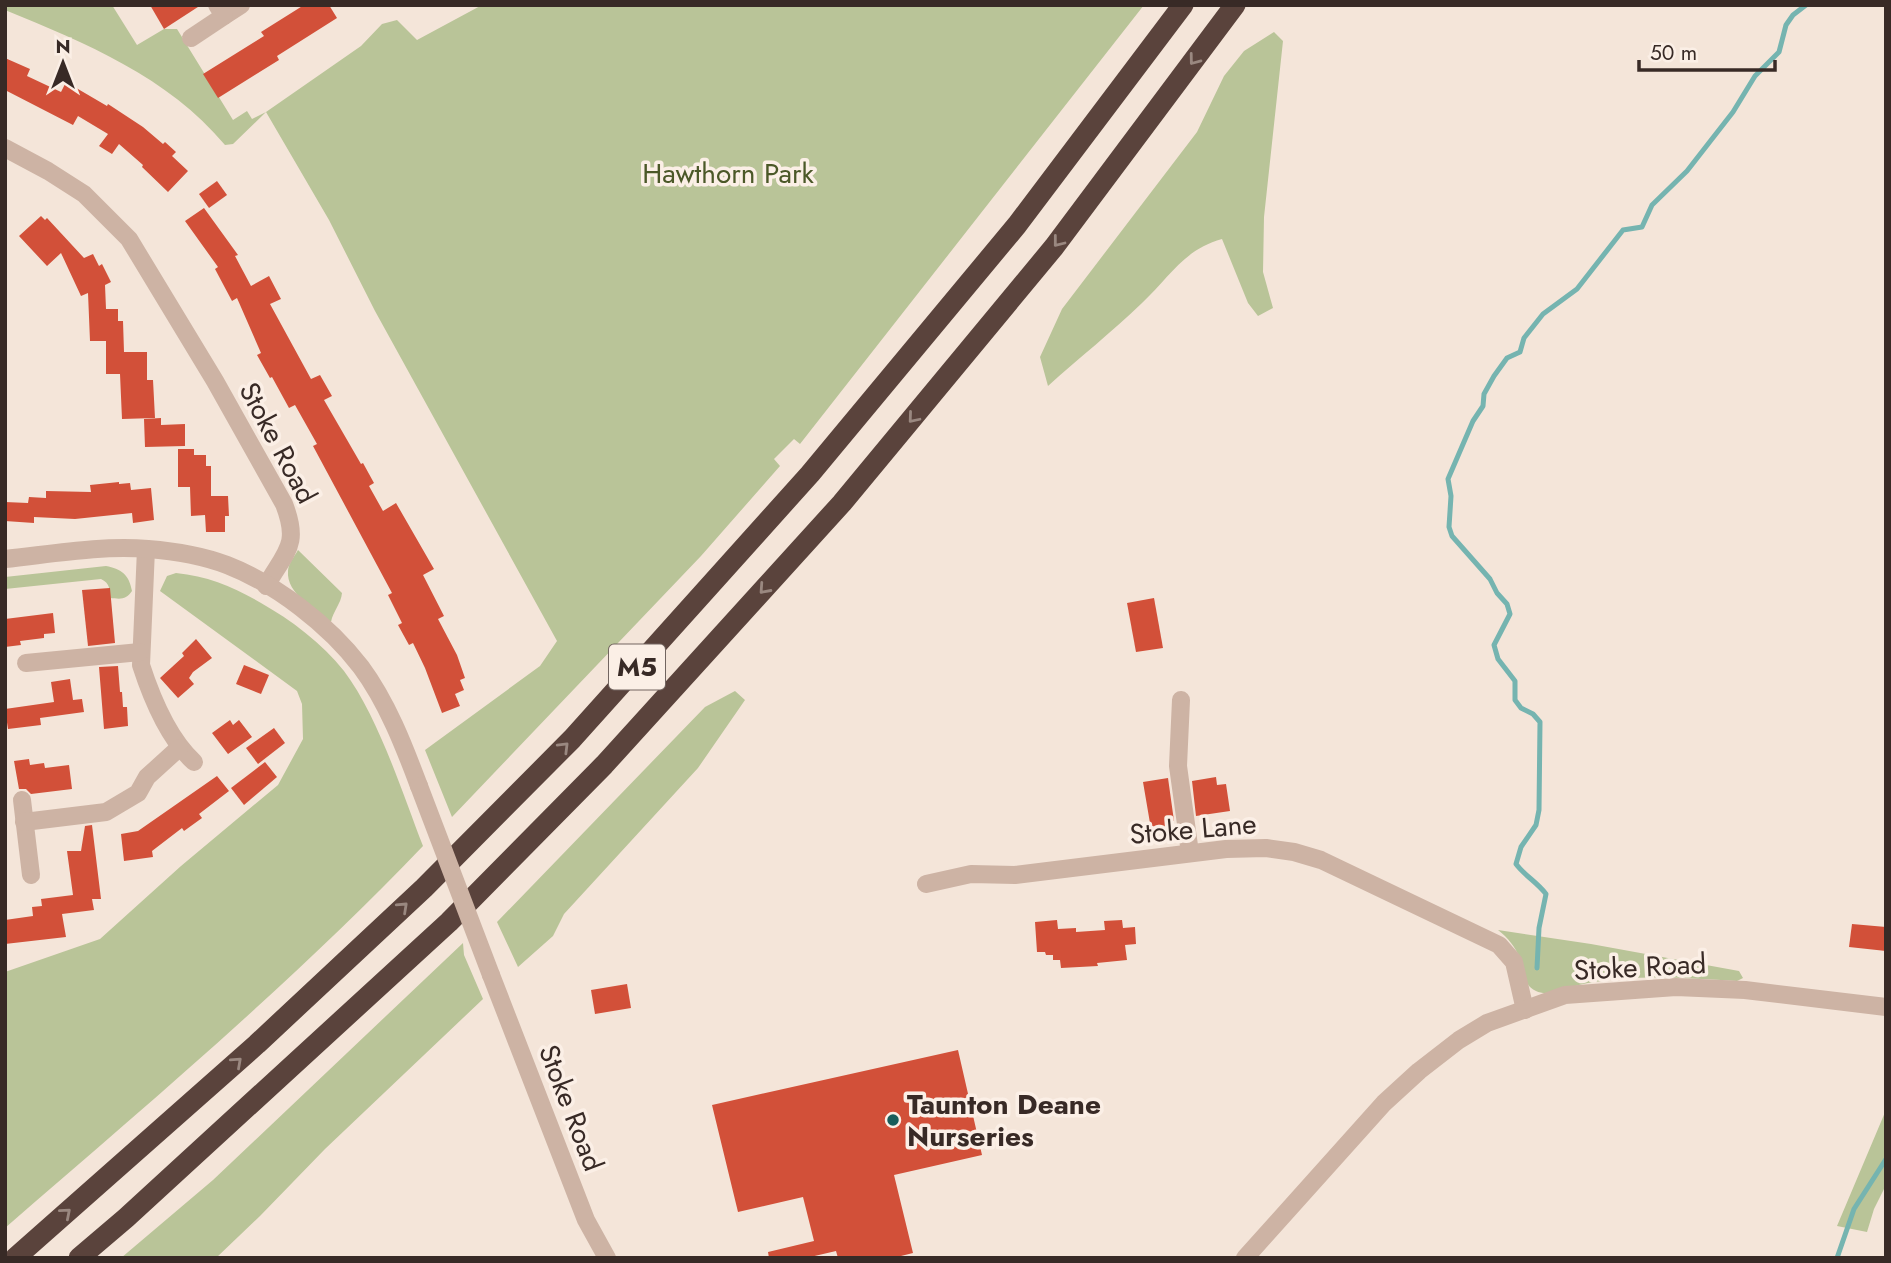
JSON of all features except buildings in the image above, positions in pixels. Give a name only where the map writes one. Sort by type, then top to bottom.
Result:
[{"type":"highway","name":"M5","points":[[15,1258],[286,1017],[424,888],[572,739],[818,464],[1017,225],[1183,5]]},
{"type":"highway","name":"M5","points":[[79,1258],[449,922],[604,765],[842,503],[1054,247],[1234,5]]},
{"type":"street","points":[[191,38],[220,11],[241,5]]},
{"type":"street","name":"Stoke Road","points":[[5,148],[84,194],[122,230],[215,381],[284,504],[293,532],[289,547],[266,586],[295,603],[331,632],[361,668],[393,724],[586,1220],[607,1258]]},
{"type":"street","points":[[5,559],[113,549],[176,552],[227,565],[266,586]]},
{"type":"street","points":[[146,549],[141,665],[179,748],[194,762]]},
{"type":"street","points":[[37,658],[140,652]]},
{"type":"street","points":[[1181,701],[1178,766],[1190,853]]},
{"type":"street","points":[[24,822],[106,812],[138,793],[153,771],[179,748]]},
{"type":"street","points":[[22,800],[31,875]]},
{"type":"street","name":"Stoke Lane","points":[[926,884],[971,874],[1015,875],[1226,849],[1266,848],[1294,852],[1321,860],[1499,945],[1514,962],[1525,1010]]},
{"type":"street","name":"Stoke Road","points":[[1245,1258],[1384,1103],[1419,1071],[1459,1040],[1487,1023],[1565,995],[1675,987],[1745,990],[1886,1007]]},
{"type":"green space","points":[[5,5],[112,5],[137,45],[164,29],[177,29],[233,120],[247,111],[252,119],[266,112],[233,144],[225,145],[203,121],[152,81],[95,49],[5,10]]},
{"type":"green space","name":"Hawthorn Park","points":[[482,5],[1144,5],[800,444],[794,439],[774,459],[780,466],[701,556],[452,817],[425,750],[540,666],[557,641],[375,311],[329,220],[266,112],[361,46],[382,24],[397,20],[417,40]]},
{"type":"green space","points":[[1274,32],[1283,41],[1264,217],[1263,272],[1273,308],[1258,316],[1248,303],[1222,239],[1187,257],[1131,314],[1048,386],[1040,357],[1062,309],[1197,132],[1224,76],[1244,51]]},
{"type":"green space","points":[[298,550],[342,593],[331,622],[303,601],[292,587],[288,568]]},
{"type":"green space","points":[[106,566],[126,576],[132,591],[128,596],[110,598],[108,585],[101,579],[5,589],[5,577]]},
{"type":"green space","points":[[176,573],[210,580],[251,597],[295,625],[335,661],[368,710],[423,846],[271,994],[5,1228],[5,972],[100,939],[181,866],[278,785],[303,739],[302,704],[297,691],[160,591],[167,576]]},
{"type":"green space","points":[[735,691],[745,700],[698,768],[564,914],[553,936],[518,967],[497,922],[705,707]]},
{"type":"green space","points":[[1498,930],[1739,971],[1743,978],[1737,981],[1625,978],[1542,993],[1528,985],[1516,950]]},
{"type":"green space","points":[[463,943],[464,955],[483,999],[325,1149],[216,1258],[121,1258],[213,1180]]},
{"type":"green space","points":[[1886,1110],[1886,1185],[1874,1209],[1867,1232],[1837,1226]]},
{"type":"waterway","points":[[1537,968],[1539,928],[1546,894],[1516,864],[1521,847],[1536,825],[1539,810],[1540,722],[1515,700],[1515,681],[1498,659],[1494,645],[1510,614],[1507,604],[1490,579],[1452,536],[1449,527],[1451,496],[1448,479],[1473,421],[1483,406],[1484,394],[1507,358],[1520,352],[1524,338],[1543,314],[1577,289],[1623,230],[1642,227],[1652,205],[1687,171],[1733,112],[1755,76],[1779,52],[1786,25],[1793,15],[1806,5]]},
{"type":"waterway","points":[[1837,1258],[1854,1209],[1886,1159]]},
{"type":"place","name":"Taunton Deane Nurseries","points":[[893,1120]]}]
